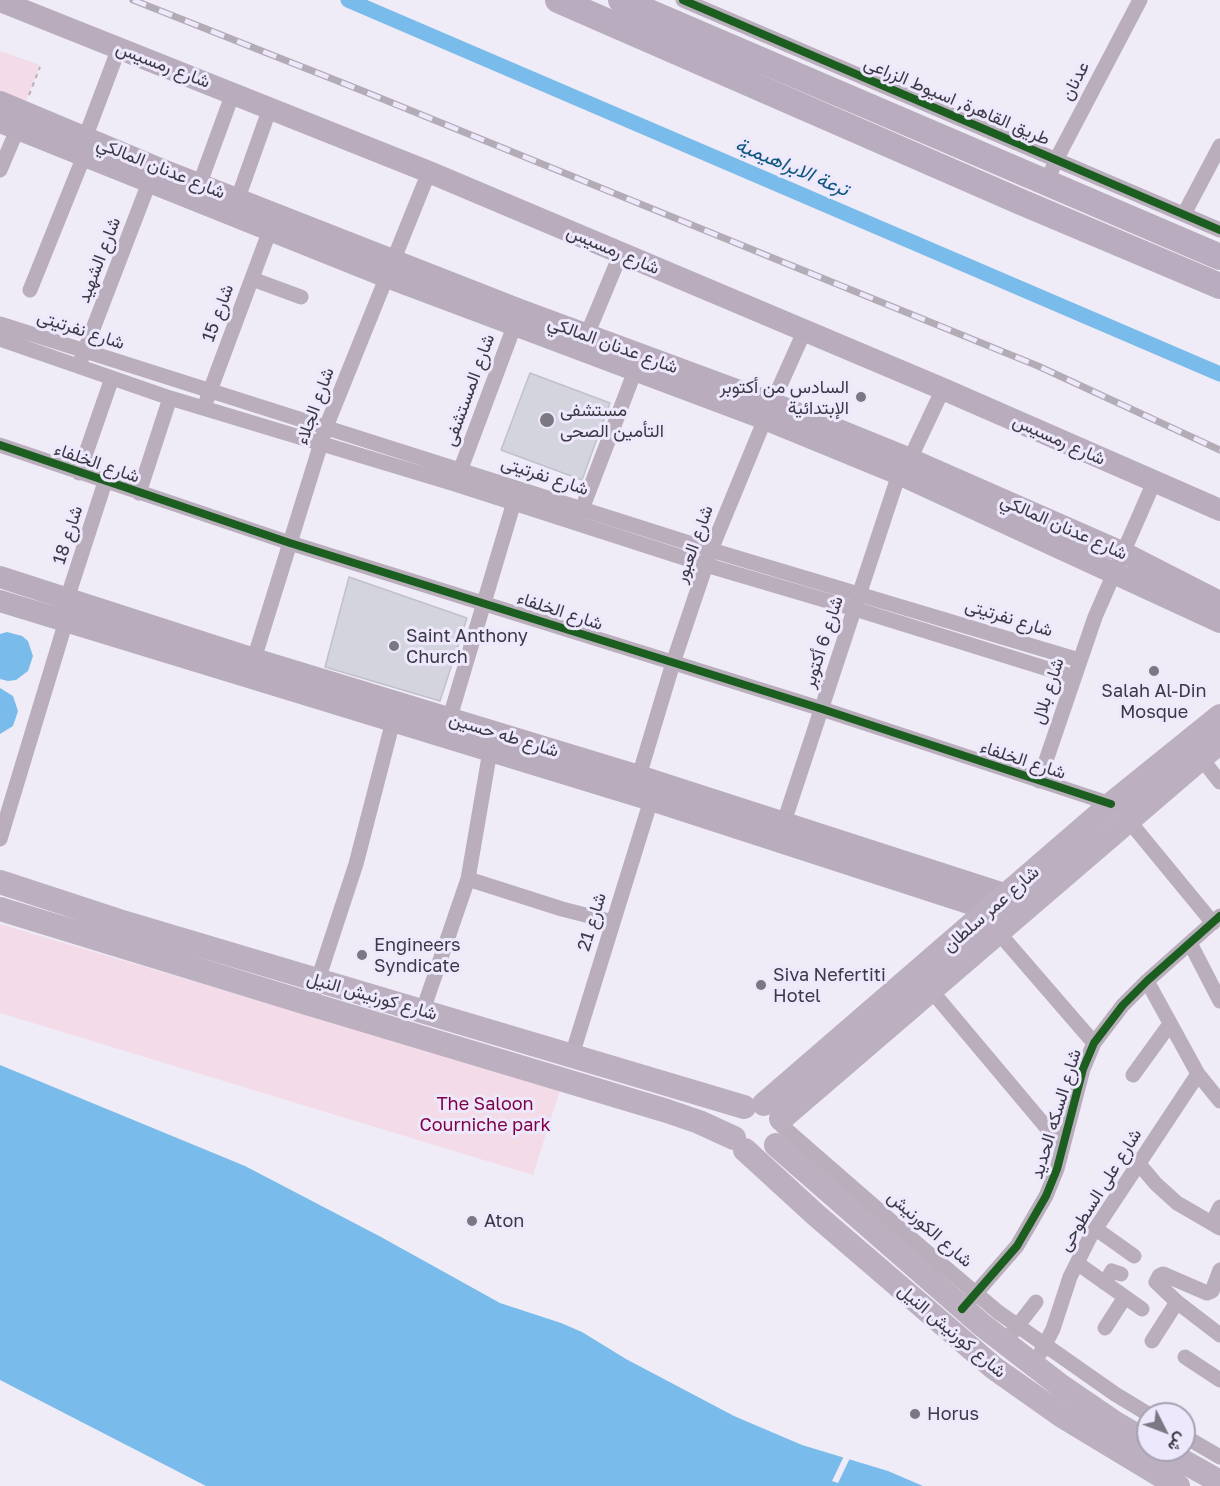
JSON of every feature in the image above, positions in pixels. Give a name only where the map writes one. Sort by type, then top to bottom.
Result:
[{"type":"highway","points":[[558,0],[1021,202],[1220,286]]},
{"type":"highway","name":"طريق القاهرة, اسيوط الزراعى","points":[[621,0],[1045,172],[1220,257]]},
{"type":"highway","points":[[1021,202],[1045,172]]},
{"type":"main road","name":"شارع رمسيس","points":[[0,1],[429,172],[943,389],[1220,510]]},
{"type":"main road","name":"شارع عدنان المالكي","points":[[0,102],[16,119],[152,175],[270,230],[390,269],[768,411],[904,466],[1119,562],[1220,602]]},
{"type":"main road","name":"شارع عدنان المالكي","points":[[152,175],[200,183],[238,198],[390,269]]},
{"type":"main road","name":"شارع عدنان المالكي","points":[[1119,562],[1220,622]]},
{"type":"main road","name":"شارع طه حسين","points":[[0,577],[66,610],[393,721],[447,728],[490,751],[988,905]]},
{"type":"main road","name":"شارع طه حسين","points":[[0,601],[66,610],[254,659],[447,728],[639,776],[784,822],[988,905]]},
{"type":"main road","name":"شارع عمر سلطان","points":[[769,1120],[988,905],[1220,716]]},
{"type":"main road","name":"شارع عمر سلطان","points":[[769,1120],[930,989],[988,905],[1129,821],[1220,742]]},
{"type":"main road","name":"شارع كورنيش النيل","points":[[0,882],[119,921],[572,1056],[769,1120],[969,1301],[1039,1355],[1115,1423],[1136,1435]]},
{"type":"main road","name":"شارع كورنيش النيل","points":[[0,909],[705,1124],[739,1144],[816,1215],[994,1368],[1062,1416],[1178,1486]]},
{"type":"main road","points":[[740,1110],[769,1120],[764,1152],[758,1154],[739,1144],[733,1120],[740,1110]]},
{"type":"main road","points":[[1184,1462],[1220,1482]]},
{"type":"street","name":"طريق القاهرة, اسيوط الزراعى","points":[[683,0],[1045,172],[1184,214],[1220,230]]},
{"type":"street","name":"عدنان","points":[[1045,172],[1140,0]]},
{"type":"street","points":[[30,290],[85,147],[119,48]]},
{"type":"street","points":[[200,183],[233,93]]},
{"type":"street","points":[[238,198],[270,108]]},
{"type":"street","points":[[0,170],[16,119]]},
{"type":"street","points":[[1184,214],[1220,146]]},
{"type":"street","name":"شارع الجلاء","points":[[254,659],[326,427],[429,172]]},
{"type":"street","name":"شارع الشهيد","points":[[81,360],[152,175]]},
{"type":"street","name":"شارع 15","points":[[204,408],[270,230]]},
{"type":"street","points":[[584,342],[621,253]]},
{"type":"street","points":[[252,279],[301,297]]},
{"type":"street","name":"شارع المستشفى","points":[[458,477],[517,318]]},
{"type":"street","name":"شارع نفرتيتى","points":[[0,324],[81,360],[112,378],[170,398],[321,443],[582,509],[711,550],[1074,677]]},
{"type":"street","name":"شارع العبور","points":[[639,776],[673,663],[711,550],[768,411],[804,332]]},
{"type":"street","name":"شارع نفرتيتى","points":[[0,339],[210,392],[326,427],[458,477],[514,502],[706,565],[857,601],[1079,660]]},
{"type":"street","points":[[577,524],[638,363]]},
{"type":"street","points":[[79,473],[112,378]]},
{"type":"street","name":"شارع 6 أكتوبر","points":[[784,822],[904,466],[943,389]]},
{"type":"street","points":[[139,493],[170,398]]},
{"type":"street","name":"شارع الخلفاء","points":[[0,445],[290,543],[822,709],[1111,804]]},
{"type":"street","name":"شارع 18","points":[[0,839],[105,482]]},
{"type":"street","name":"شارع بلال","points":[[1039,781],[1095,616],[1154,482]]},
{"type":"street","points":[[447,728],[514,502]]},
{"type":"street","points":[[310,1004],[356,864],[393,721]]},
{"type":"street","points":[[423,1011],[468,879],[490,751]]},
{"type":"street","points":[[1201,758],[1220,782]]},
{"type":"street","name":"شارع 21","points":[[572,1056],[651,800]]},
{"type":"street","points":[[1129,821],[1216,920]]},
{"type":"street","points":[[468,879],[562,909],[613,922]]},
{"type":"street","points":[[988,905],[1094,1043]]},
{"type":"street","name":"شارع السكه الحديد","points":[[969,1301],[1017,1246],[1032,1222],[1057,1169],[1083,1069],[1094,1043],[1123,1005],[1216,920]]},
{"type":"street","points":[[1190,943],[1220,1000]]},
{"type":"street","points":[[1147,981],[1198,1074],[1220,1101]]},
{"type":"street","points":[[930,989],[1062,1146]]},
{"type":"street","points":[[1133,1076],[1170,1024]]},
{"type":"street","name":"شارع على السطوحى","points":[[1039,1355],[1077,1263],[1096,1229],[1198,1074]]},
{"type":"street","points":[[1139,1164],[1177,1203],[1216,1225],[1220,1207]]},
{"type":"street","points":[[1096,1229],[1134,1256]]},
{"type":"street","points":[[1077,1263],[1142,1309]]},
{"type":"street","points":[[1220,1270],[1212,1291],[1208,1293],[1166,1275],[1159,1276],[1157,1284],[1220,1335]]},
{"type":"street","points":[[1105,1283],[1112,1271],[1121,1274]]},
{"type":"street","points":[[1105,1328],[1125,1297]]},
{"type":"street","points":[[1010,1334],[1036,1302]]},
{"type":"street","points":[[1152,1341],[1177,1302]]},
{"type":"street","points":[[1039,1355],[1136,1407]]},
{"type":"street","points":[[1185,1357],[1220,1380]]},
{"type":"street","points":[[1196,1443],[1220,1456]]},
{"type":"path","points":[[16,119],[40,67]]},
{"type":"green space","points":[[0,51],[40,65],[26,101],[0,92]]},
{"type":"green space","name":"The Saloon Courniche park","points":[[0,924],[560,1090],[533,1175],[0,1013]]},
{"type":"water","points":[[7,632],[22,636],[28,641],[33,656],[28,671],[16,680],[8,681],[0,679],[0,634]]},
{"type":"water","points":[[0,688],[13,696],[18,711],[13,726],[0,734]]},
{"type":"water","points":[[0,1065],[245,1166],[381,1237],[500,1303],[582,1332],[626,1359],[734,1416],[802,1445],[888,1471],[923,1486],[206,1486],[0,1380]]},
{"type":"pier","points":[[844,1456],[850,1458],[838,1483],[832,1481]]},
{"type":"building","points":[[530,373],[610,403],[582,480],[501,450]]},
{"type":"building","name":"Saint Anthony Church","points":[[349,577],[467,618],[440,701],[325,667]]},
{"type":"waterway","name":"ترعة الابراهيمية","points":[[348,0],[1220,374]]},
{"type":"railway","points":[[133,0],[363,91],[1038,366],[1220,450]]},
{"type":"cycle path","points":[[683,0],[1220,230]]},
{"type":"cycle path","points":[[0,445],[290,543],[822,709],[1111,804]]},
{"type":"cycle path","points":[[962,1309],[1017,1246],[1046,1196],[1057,1169],[1083,1069],[1094,1043],[1123,1005],[1220,916]]},
{"type":"place","name":"السادس من أكتوبر الإبتدائية","points":[[861,397]]},
{"type":"place","name":"مستشفى التأمين الصحى","points":[[547,420]]},
{"type":"place","name":"Saint Anthony Church","points":[[394,646]]},
{"type":"place","name":"Salah Al-Din Mosque","points":[[1154,671]]},
{"type":"place","name":"Engineers Syndicate","points":[[362,955]]},
{"type":"place","name":"Siva Nefertiti Hotel","points":[[761,985]]},
{"type":"place","name":"Aton","points":[[472,1221]]},
{"type":"place","name":"Horus","points":[[915,1414]]}]
